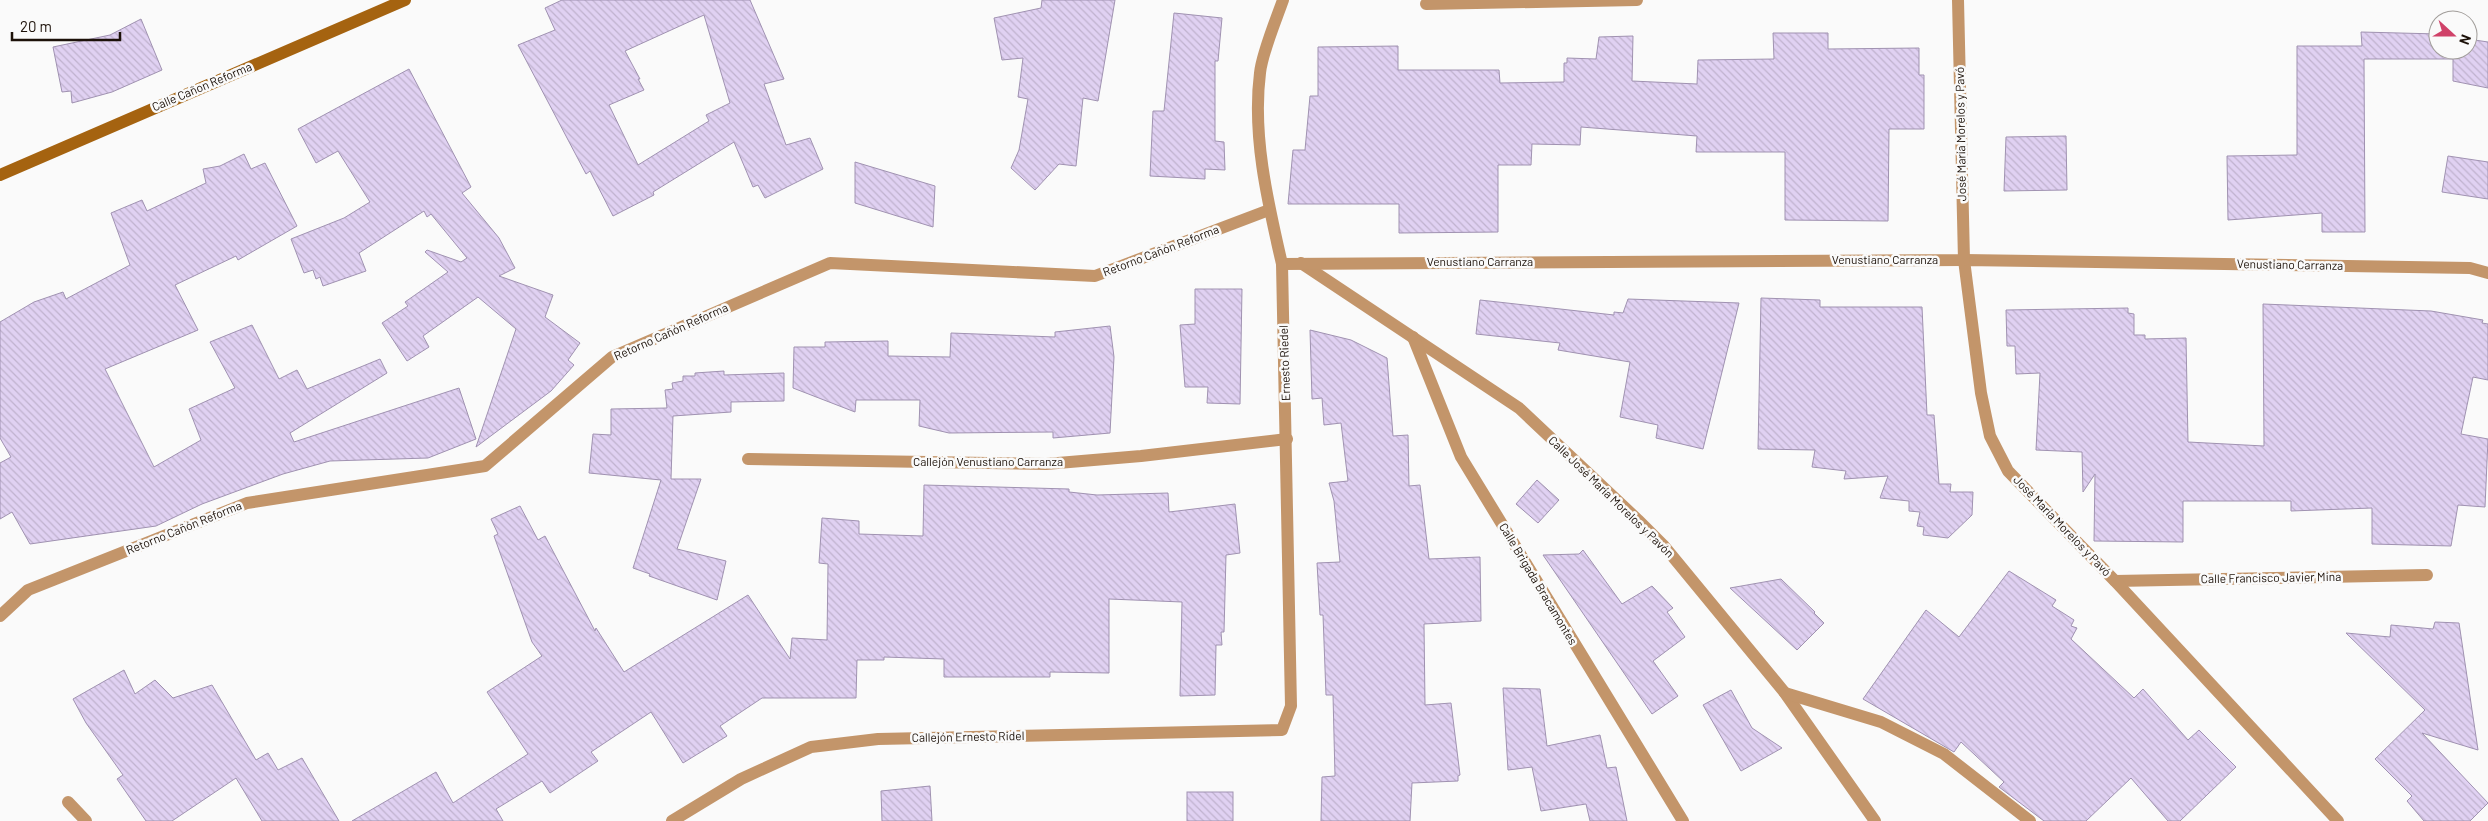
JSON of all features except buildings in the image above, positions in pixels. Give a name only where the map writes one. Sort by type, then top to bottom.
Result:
[{"type":"main road","name":"Calle Cañon Reforma","points":[[0,175],[405,0]]},
{"type":"street","name":"Ernesto Riedel","points":[[1282,730],[1291,706],[1282,264],[1270,210],[1259,134],[1260,72],[1284,0]]},
{"type":"street","points":[[1426,4],[1637,0]]},
{"type":"street","name":"José María Morelos y Pavó","points":[[1958,0],[1964,260],[1981,393],[1990,436],[2008,471],[2115,581],[2338,821]]},
{"type":"street","name":"Retorno Cañón Reforma","points":[[0,616],[28,590],[247,503],[485,466],[612,357],[830,264],[1094,276],[1270,210]]},
{"type":"street","name":"Venustiano Carranza","points":[[1282,264],[1964,260],[2460,268],[2488,273]]},
{"type":"street","name":"Calle José María Morelos y Pavón","points":[[1301,263],[1519,408],[1638,520],[1664,546],[1785,693],[1875,821]]},
{"type":"street","name":"Calle Brigada Bracamontes","points":[[1413,337],[1461,457],[1683,821]]},
{"type":"street","name":"Callejón Venustiano Carranza","points":[[748,459],[1046,464],[1141,456],[1287,438]]},
{"type":"street","name":"Calle Francisco Javier Mina","points":[[2115,581],[2427,575]]},
{"type":"street","points":[[1785,693],[1881,722],[1944,754],[2030,821]]},
{"type":"street","name":"Callejón Ernesto Ridel","points":[[672,821],[741,778],[811,747],[878,739],[1282,730]]},
{"type":"street","points":[[68,802],[86,821]]}]
